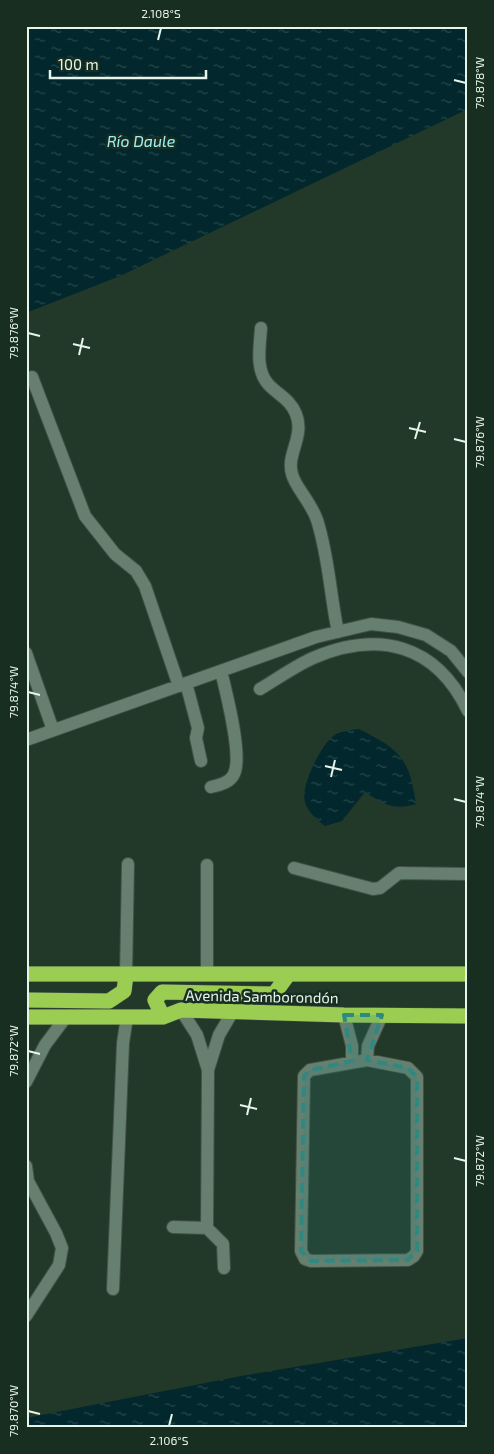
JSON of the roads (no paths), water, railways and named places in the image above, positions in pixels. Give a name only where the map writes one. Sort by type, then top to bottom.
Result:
[{"type":"highway","name":"Avenida Samborondón","points":[[26,974],[468,974]]},
{"type":"highway","points":[[26,1000],[109,1001],[124,991],[126,975]]},
{"type":"highway","points":[[163,1017],[155,1000],[162,992],[274,994],[288,975]]},
{"type":"highway","name":"Avenida Samborondón","points":[[26,1017],[163,1017],[181,1010],[233,1010],[344,1016],[468,1016]]},
{"type":"street","points":[[261,328],[260,367],[263,376],[268,384],[286,398],[295,413],[299,426],[299,435],[290,468],[295,482],[310,502],[321,532],[329,570],[331,602],[338,632]]},
{"type":"street","points":[[32,377],[85,516],[115,554],[136,571],[144,586],[183,684],[198,728],[196,738],[201,762]]},
{"type":"street","points":[[26,740],[316,637],[371,624],[408,629],[426,635],[451,652],[468,672]]},
{"type":"street","points":[[260,689],[314,658],[368,643],[408,649],[428,660],[462,699],[468,711]]},
{"type":"street","points":[[26,653],[53,730]]},
{"type":"street","points":[[211,788],[230,779],[234,774],[237,761],[230,707],[221,671]]},
{"type":"street","points":[[126,975],[128,864]]},
{"type":"street","points":[[206,975],[207,865]]},
{"type":"street","points":[[294,868],[373,889],[380,888],[399,873],[468,874]]},
{"type":"street","points":[[181,1010],[197,1035],[208,1070],[207,1228]]},
{"type":"street","points":[[208,1070],[220,1035],[233,1010]]},
{"type":"street","points":[[113,1289],[123,1043],[127,1016]]},
{"type":"street","points":[[344,1016],[352,1046],[352,1061]]},
{"type":"street","points":[[367,1060],[368,1046],[382,1016]]},
{"type":"street","points":[[26,1082],[45,1045],[66,1017]]},
{"type":"street","points":[[367,1060],[408,1068],[417,1077],[417,1251],[408,1260],[311,1261],[305,1259],[301,1251],[302,1084],[304,1076],[310,1070],[352,1061],[367,1060]]},
{"type":"street","points":[[26,1166],[28,1181],[62,1248],[59,1266],[26,1316]]},
{"type":"street","points":[[173,1227],[207,1228],[223,1244],[224,1268]]},
{"type":"water","name":"Río Daule","points":[[26,26],[468,26],[468,109],[120,276],[26,313]]},
{"type":"water","points":[[359,729],[384,743],[400,757],[410,775],[416,804],[401,807],[389,805],[365,792],[342,821],[325,826],[306,806],[304,795],[309,776],[313,765],[330,739],[336,734]]},
{"type":"water","points":[[468,1338],[468,1428],[26,1428],[26,1418],[241,1376]]}]
